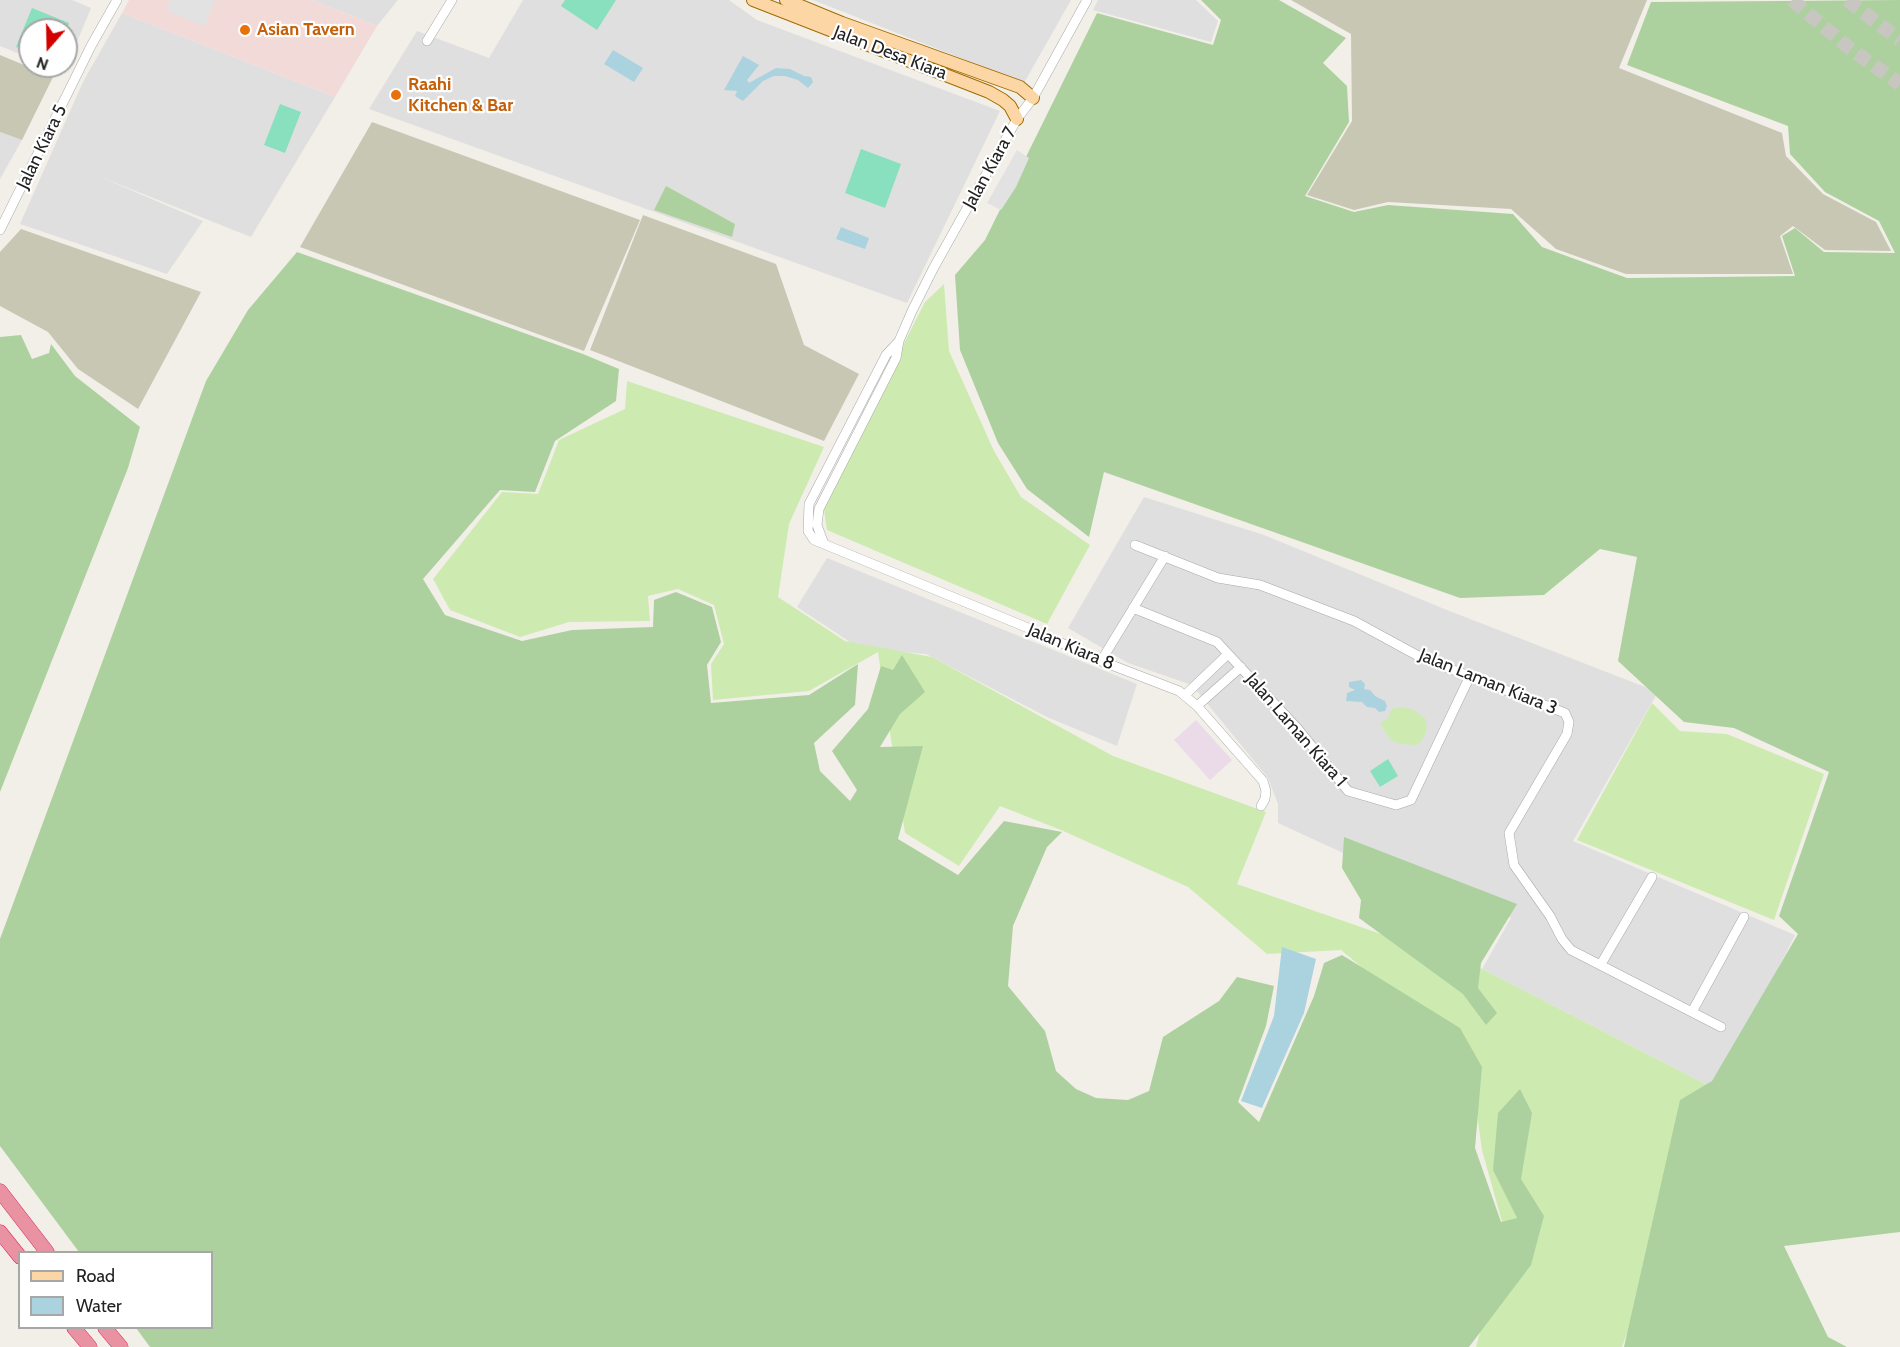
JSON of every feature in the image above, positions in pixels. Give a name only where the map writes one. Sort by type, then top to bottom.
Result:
[{"type":"highway","points":[[0,1191],[46,1251]]},
{"type":"highway","points":[[0,1232],[18,1254]]},
{"type":"highway","points":[[75,1329],[90,1347]]},
{"type":"highway","points":[[106,1329],[121,1347]]},
{"type":"main road","name":"Jalan Desa Kiara","points":[[753,0],[989,92],[1010,106],[1017,120]]},
{"type":"main road","name":"Jalan Desa Kiara","points":[[786,0],[842,23],[1020,87],[1033,98]]},
{"type":"street","name":"Jalan Kiara 5","points":[[0,230],[91,46],[117,0]]},
{"type":"street","points":[[427,41],[452,0]]},
{"type":"street","name":"Jalan Kiara 7","points":[[899,340],[933,269],[1017,120],[1033,98],[1087,0]]},
{"type":"street","name":"Jalan Kiara 8","points":[[899,340],[886,355],[809,504],[808,531],[814,540],[1101,661],[1179,691],[1197,706],[1263,781],[1266,791],[1261,806]]},
{"type":"street","name":"Jalan Laman Kiara 3","points":[[1135,544],[1218,578],[1260,585],[1354,621],[1422,658],[1565,713],[1569,722],[1567,734],[1509,833],[1514,865],[1571,950],[1693,1010],[1721,1027]]},
{"type":"street","points":[[1101,661],[1164,556]]},
{"type":"street","name":"Jalan Laman Kiara 1","points":[[1132,608],[1217,642],[1298,729],[1348,791],[1396,805],[1411,800],[1469,678]]},
{"type":"street","points":[[1185,695],[1228,654]]},
{"type":"street","points":[[1197,706],[1241,667]]},
{"type":"street","points":[[1601,964],[1652,877]]},
{"type":"street","points":[[1693,1010],[1744,917]]},
{"type":"shaded area","points":[[0,0],[72,0],[91,8],[78,40],[78,18],[18,18],[18,53],[0,46]]},
{"type":"shaded area","points":[[129,0],[312,0],[377,26],[335,97],[122,13]]},
{"type":"shaded area","points":[[170,0],[215,0],[205,26],[166,11]]},
{"type":"shaded area","points":[[312,0],[398,0],[377,26]]},
{"type":"shaded area","points":[[523,0],[729,0],[757,20],[1000,111],[907,303],[369,109],[417,31],[489,58]]},
{"type":"shaded area","points":[[813,0],[1071,0],[1024,83]]},
{"type":"shaded area","points":[[1098,0],[1196,0],[1218,21],[1211,42],[1093,10]]},
{"type":"shaded area","points":[[1291,0],[1647,0],[1619,68],[1782,133],[1786,156],[1823,194],[1876,222],[1891,251],[1825,250],[1793,226],[1780,236],[1793,274],[1626,274],[1556,249],[1511,209],[1388,202],[1354,210],[1307,195],[1352,121],[1351,34]]},
{"type":"shaded area","points":[[122,13],[335,97],[251,237],[98,176],[203,221],[167,274],[20,224],[83,82]]},
{"type":"shaded area","points":[[0,55],[18,62],[18,78],[53,78],[22,140],[0,132]]},
{"type":"shaded area","points":[[372,122],[640,220],[584,351],[300,247]]},
{"type":"shaded area","points":[[0,132],[22,140],[0,179]]},
{"type":"shaded area","points":[[1017,150],[1029,158],[1016,187],[1001,210],[987,203]]},
{"type":"shaded area","points":[[643,215],[776,264],[804,345],[859,374],[824,441],[590,350]]},
{"type":"shaded area","points":[[21,229],[201,292],[138,409],[78,369],[48,332],[0,306],[0,252]]},
{"type":"shaded area","points":[[1144,497],[1264,535],[1447,610],[1658,692],[1573,841],[1795,935],[1717,1090],[1482,969],[1511,918],[1445,895],[1354,858],[1278,823],[1278,804],[1268,778],[1192,685],[1128,663],[1068,628]]},
{"type":"shaded area","points":[[827,558],[1137,684],[1117,746],[1047,717],[926,654],[859,648],[797,607]]},
{"type":"shaded area","points":[[1196,720],[1232,760],[1210,780],[1174,740]]},
{"type":"green space","points":[[565,0],[616,0],[597,30],[561,6]]},
{"type":"green space","points":[[1201,0],[1279,0],[1346,38],[1323,63],[1347,86],[1349,122],[1305,196],[1354,212],[1388,205],[1513,214],[1542,247],[1627,278],[1795,276],[1782,236],[1795,228],[1824,252],[1895,253],[1879,221],[1825,192],[1790,154],[1788,126],[1627,65],[1651,2],[1900,0],[1900,1232],[1784,1246],[1828,1337],[1847,1347],[1624,1347],[1680,1100],[1712,1081],[1798,934],[1779,916],[1829,772],[1734,728],[1684,722],[1618,661],[1637,557],[1600,549],[1544,595],[1460,598],[1104,472],[1089,537],[1027,489],[998,443],[960,350],[955,275],[985,240],[1097,13],[1213,45],[1221,20]]},
{"type":"green space","points":[[32,8],[57,18],[28,18]]},
{"type":"green space","points":[[280,104],[301,112],[285,153],[264,145]]},
{"type":"green space","points":[[861,149],[901,164],[885,208],[845,193]]},
{"type":"green space","points":[[666,186],[735,224],[732,237],[654,210]]},
{"type":"green space","points":[[297,252],[583,354],[619,369],[616,401],[555,441],[535,492],[500,490],[423,579],[445,615],[522,641],[572,630],[653,627],[654,600],[676,592],[712,607],[721,642],[707,665],[711,703],[809,695],[858,664],[855,705],[814,743],[820,771],[850,801],[857,790],[832,751],[868,709],[881,666],[893,670],[902,655],[925,692],[900,714],[880,747],[923,746],[898,839],[958,875],[1004,821],[1062,832],[1047,847],[1013,926],[1008,986],[1045,1031],[1056,1071],[1076,1089],[1096,1098],[1128,1100],[1149,1091],[1163,1037],[1219,1001],[1237,977],[1274,986],[1266,1026],[1238,1102],[1259,1122],[1314,996],[1324,963],[1342,955],[1460,1028],[1482,1067],[1475,1148],[1501,1222],[1517,1218],[1493,1170],[1498,1113],[1520,1089],[1532,1113],[1521,1179],[1544,1216],[1531,1265],[1469,1347],[150,1347],[137,1329],[213,1329],[213,1251],[78,1251],[0,1146],[0,939],[206,381],[248,310]]},
{"type":"green space","points":[[944,284],[949,351],[994,451],[1021,497],[1090,545],[1047,624],[827,530],[823,503],[925,302]]},
{"type":"green space","points":[[21,335],[32,359],[49,353],[51,344],[75,376],[140,427],[128,468],[0,792],[0,337]]},
{"type":"green space","points":[[627,381],[824,447],[789,524],[778,597],[845,641],[932,657],[1113,756],[1266,812],[1237,884],[1482,969],[1717,1090],[1622,1347],[1476,1347],[1506,1236],[1482,1150],[1469,1057],[1341,950],[1267,954],[1188,887],[1061,830],[1000,806],[959,866],[905,833],[878,652],[809,691],[713,700],[711,664],[724,644],[714,605],[678,589],[648,596],[650,621],[569,622],[520,637],[450,610],[433,579],[502,492],[538,494],[559,440],[625,409]]},
{"type":"green space","points":[[1652,703],[1680,731],[1727,734],[1824,774],[1774,920],[1577,840]]},
{"type":"green space","points":[[1393,708],[1412,709],[1425,718],[1427,726],[1425,735],[1418,745],[1395,742],[1389,738],[1380,723],[1387,719]]},
{"type":"green space","points":[[1388,759],[1398,776],[1380,787],[1370,771]]},
{"type":"green space","points":[[1344,837],[1517,904],[1481,963],[1478,988],[1497,1013],[1486,1025],[1463,994],[1359,918],[1361,900],[1342,868]]},
{"type":"water","points":[[613,50],[643,68],[634,82],[604,64]]},
{"type":"water","points":[[743,56],[759,65],[747,80],[749,83],[776,68],[790,69],[811,77],[813,82],[808,88],[798,80],[785,76],[774,76],[763,81],[743,101],[735,96],[737,91],[724,90]]},
{"type":"water","points":[[841,227],[869,238],[865,249],[836,239]]},
{"type":"water","points":[[1361,680],[1365,684],[1364,689],[1370,690],[1375,696],[1385,701],[1387,706],[1385,711],[1379,712],[1362,702],[1346,701],[1347,693],[1355,690],[1349,687],[1349,682]]},
{"type":"water","points":[[1282,947],[1316,959],[1304,1013],[1262,1108],[1241,1101],[1274,1016]]},
{"type":"tunnel","points":[[1792,0],[1848,47],[1900,84]]},
{"type":"tunnel","points":[[1847,0],[1900,40]]},
{"type":"place","name":"Asian Tavern","points":[[245,30]]},
{"type":"place","name":"Raahi Kitchen & Bar","points":[[396,95]]}]
